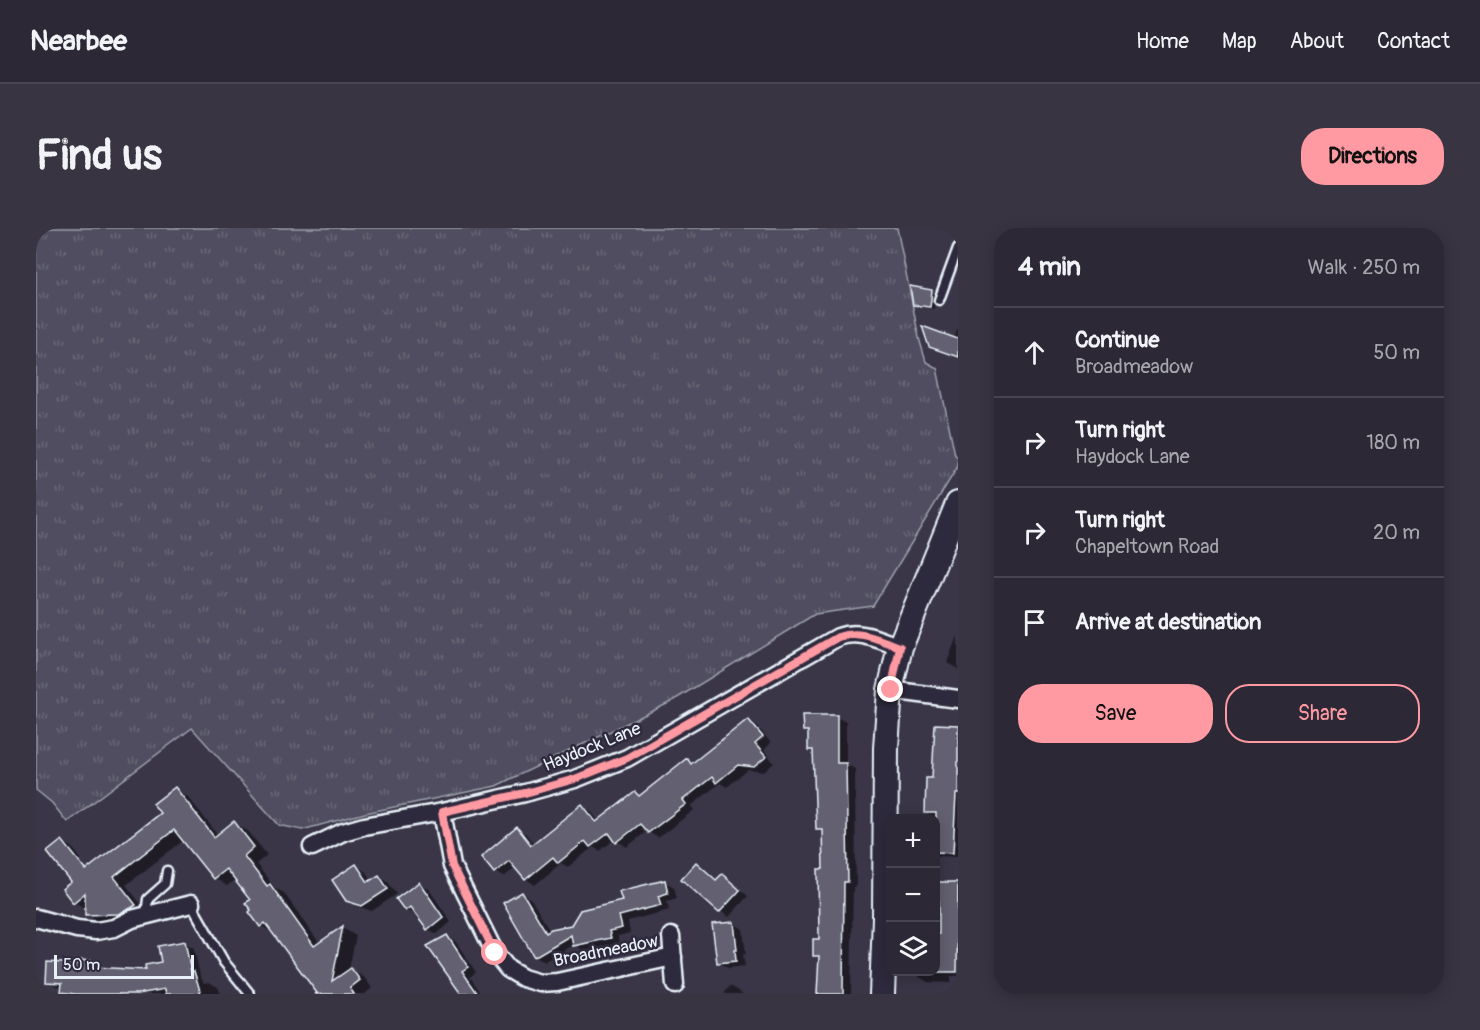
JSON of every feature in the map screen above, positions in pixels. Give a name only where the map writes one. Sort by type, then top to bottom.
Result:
[{"type":"main road","points":[[882,994],[886,748],[891,690],[900,647],[958,504]]},
{"type":"street","name":"Haydock Lane","points":[[312,847],[334,836],[364,826],[442,812],[575,779],[627,758],[838,637],[849,633],[861,634],[900,647]]},
{"type":"street","points":[[891,690],[958,699]]},
{"type":"street","name":"Broadmeadow","points":[[442,812],[448,851],[459,883],[495,953],[508,969],[523,978],[540,982],[557,982],[673,957]]},
{"type":"street","points":[[36,918],[77,929],[96,931],[114,928],[146,915],[191,903]]},
{"type":"street","name":"Broadmeadow","points":[[671,936],[675,985]]},
{"type":"lane","points":[[939,300],[958,248]]},
{"type":"lane","points":[[146,915],[148,899],[165,884],[167,871]]},
{"type":"lane","points":[[191,903],[224,962],[250,994]]},
{"type":"green space","points":[[42,228],[897,228],[919,338],[926,362],[937,368],[955,455],[958,457],[958,466],[873,606],[815,614],[669,703],[496,786],[365,813],[302,830],[279,825],[192,728],[67,822],[52,803],[36,790],[36,243]]},
{"type":"building","points":[[910,286],[932,290],[930,307],[913,305]]},
{"type":"building","points":[[922,326],[958,339],[958,357],[929,347]]},
{"type":"building","points":[[802,715],[837,715],[837,763],[846,763],[848,882],[844,882],[843,994],[817,994],[819,956],[813,956],[813,939],[819,939],[818,869],[823,869],[822,829],[816,829],[813,750],[808,750],[808,731],[803,731]]},
{"type":"building","points":[[748,719],[763,737],[755,744],[766,757],[754,767],[738,765],[716,783],[712,777],[683,800],[686,804],[648,833],[640,824],[616,843],[609,833],[590,847],[585,841],[558,863],[553,857],[525,880],[509,861],[494,873],[481,857],[517,827],[531,845],[582,804],[596,822],[635,792],[639,796],[687,758],[691,764]]},
{"type":"building","points":[[935,724],[958,725],[958,794],[956,794],[953,853],[940,852],[940,814],[925,813],[926,778],[932,778]]},
{"type":"building","points":[[175,787],[214,837],[234,821],[254,847],[244,856],[267,886],[270,884],[314,946],[343,926],[332,981],[351,968],[360,980],[350,988],[354,994],[315,994],[317,993],[265,923],[260,927],[249,912],[251,910],[245,903],[250,900],[226,869],[213,879],[174,830],[114,877],[136,905],[118,914],[85,915],[85,893],[73,903],[62,889],[71,882],[47,852],[62,840],[86,870],[160,813],[153,804]]},
{"type":"building","points":[[696,862],[716,880],[722,874],[740,890],[719,913],[681,879]]},
{"type":"building","points":[[356,864],[368,882],[379,875],[388,889],[362,906],[346,901],[332,880]]},
{"type":"building","points":[[665,880],[668,893],[658,896],[661,905],[619,916],[622,928],[609,931],[611,938],[573,946],[571,935],[534,957],[503,903],[522,892],[546,932],[571,925],[580,910],[622,900],[619,891]]},
{"type":"building","points":[[419,882],[443,917],[427,930],[410,907],[405,911],[396,899]]},
{"type":"building","points":[[940,882],[958,882],[957,972],[940,972]]},
{"type":"building","points":[[734,922],[736,961],[717,963],[712,924]]},
{"type":"building","points":[[447,935],[468,967],[462,971],[478,994],[461,994],[427,946]]},
{"type":"building","points":[[185,941],[191,972],[194,971],[201,994],[166,994],[165,989],[138,994],[75,994],[61,992],[62,983],[46,982],[47,962],[79,964],[79,960],[95,961],[94,967],[146,970],[145,965],[161,962],[158,946]]},
{"type":"route","points":[[495,953],[452,866],[442,812],[575,779],[627,758],[838,637],[849,633],[861,634],[900,647],[891,690]]}]
